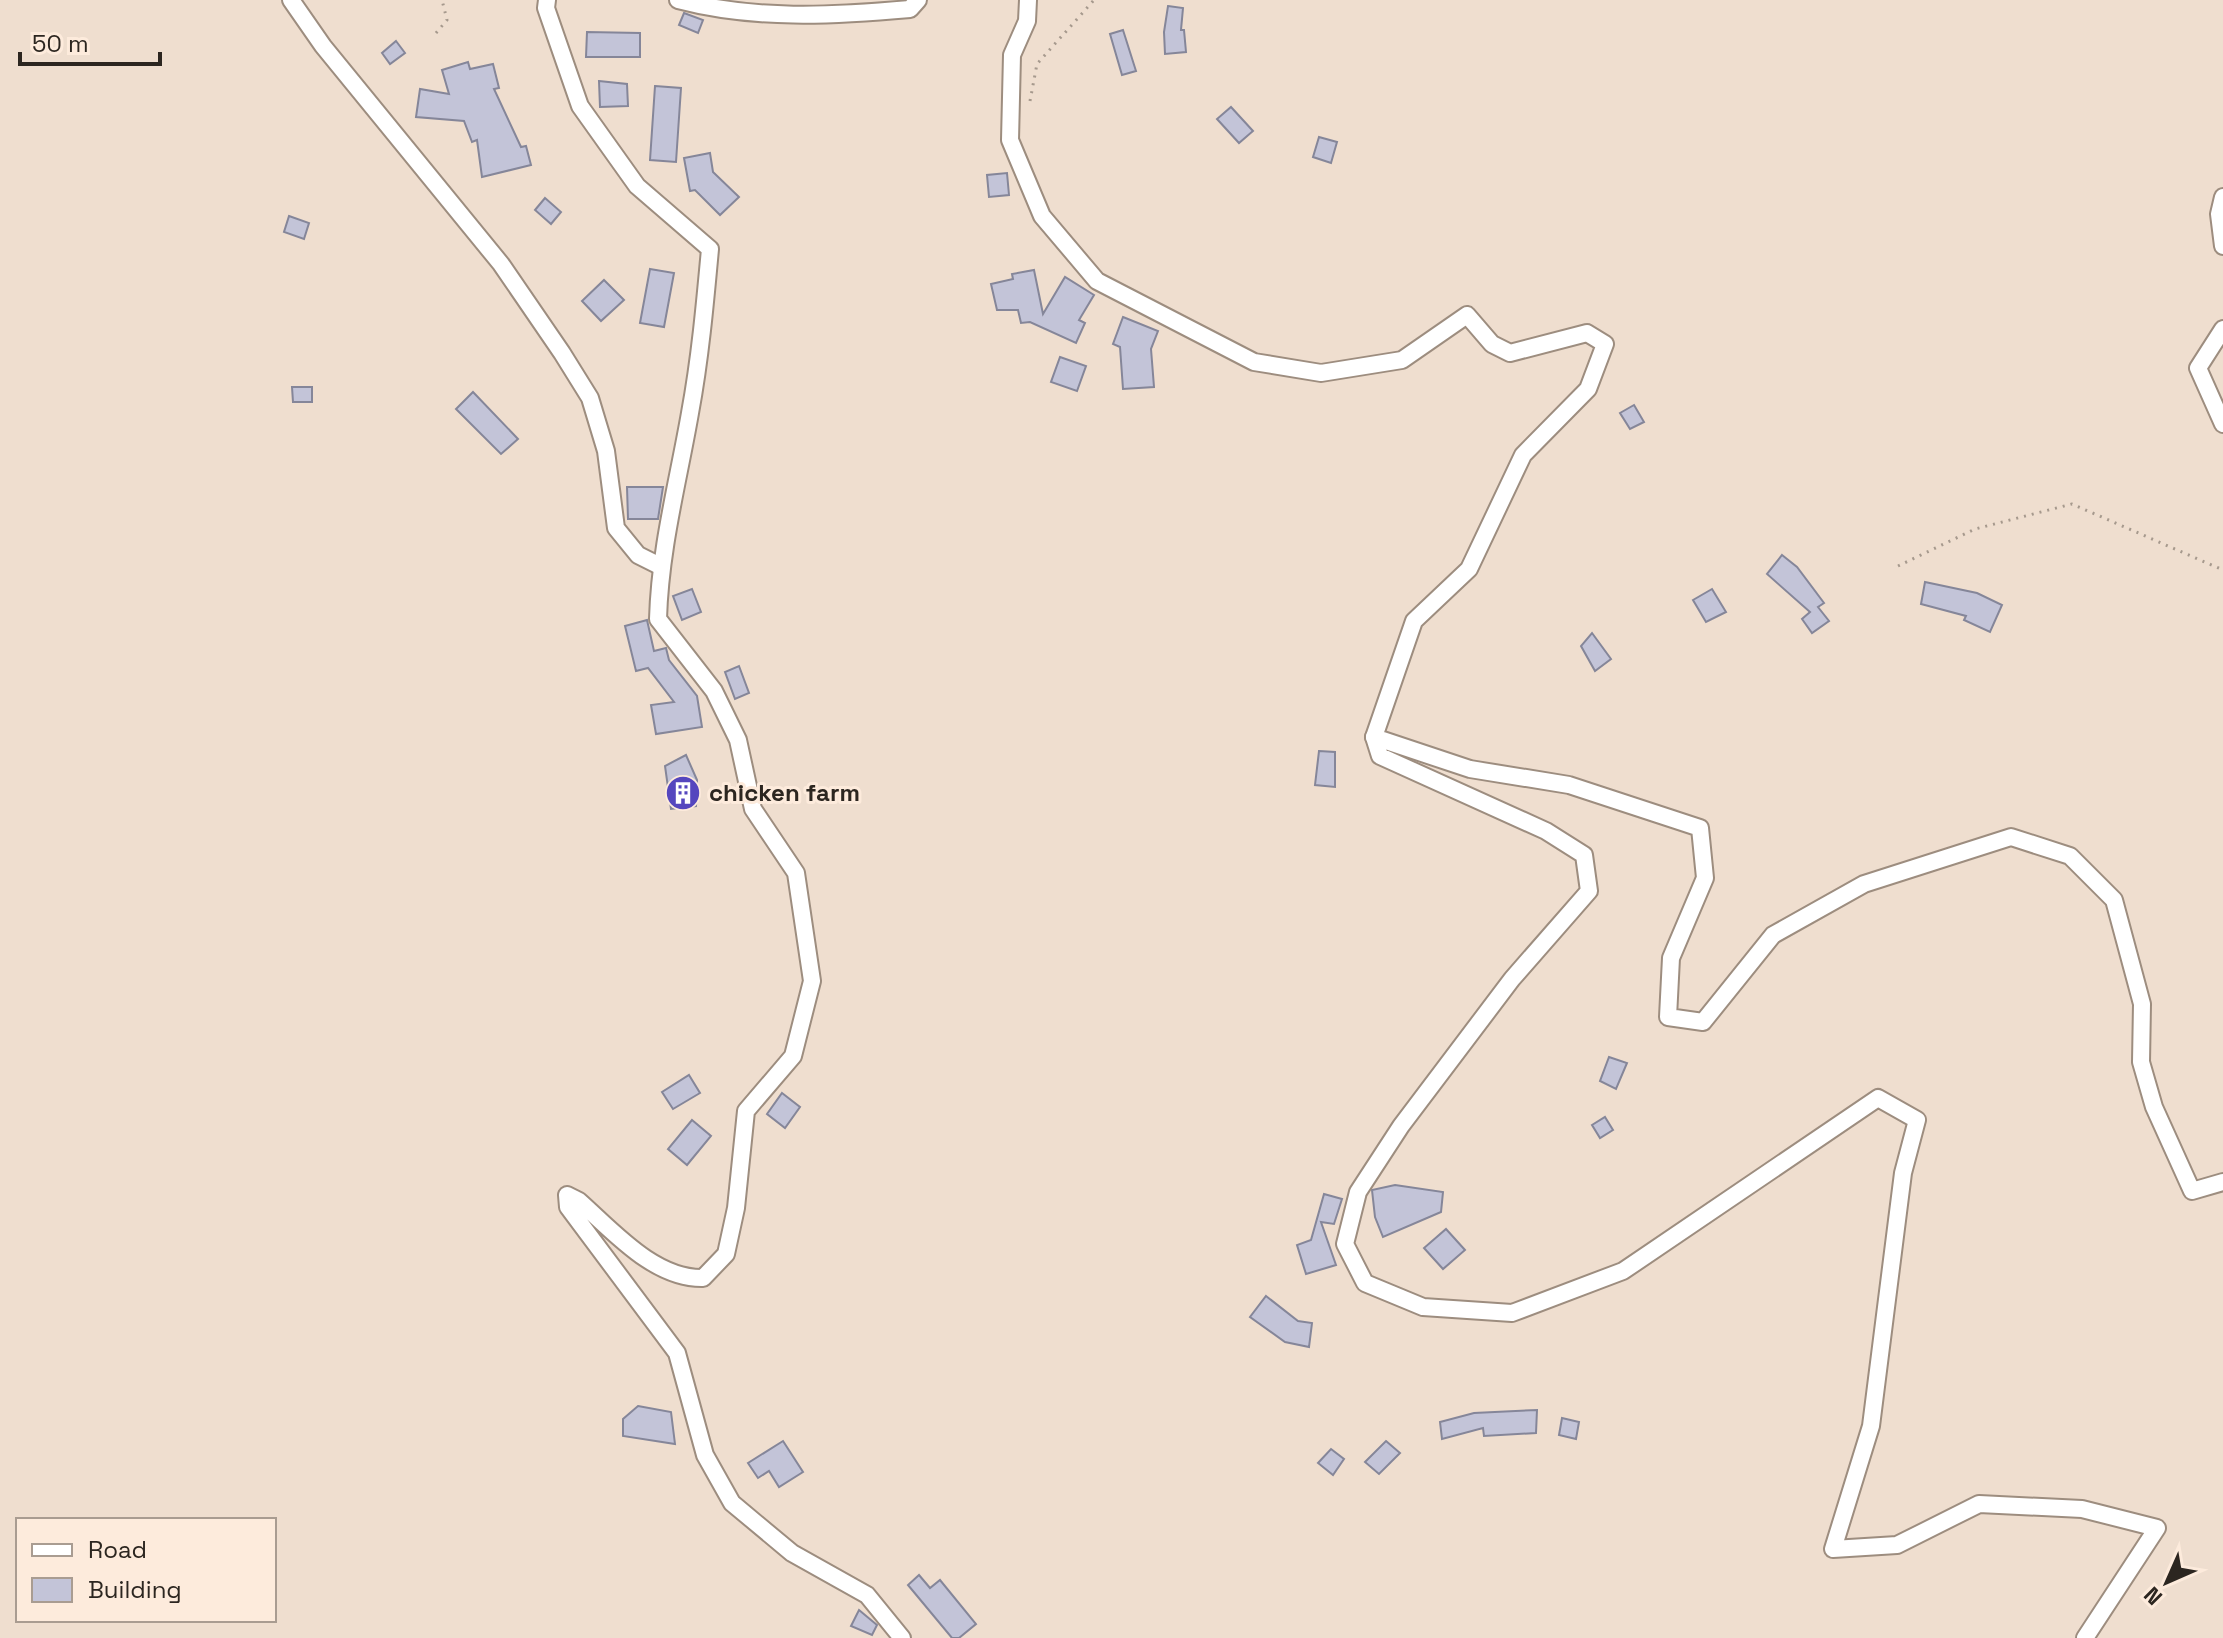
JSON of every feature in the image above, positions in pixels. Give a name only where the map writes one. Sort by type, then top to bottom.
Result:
[{"type":"street","points":[[291,0],[323,46],[501,264],[562,353],[590,398],[606,451],[616,528],[638,555],[660,566]]},
{"type":"street","points":[[547,0],[546,8],[580,106],[637,186],[710,249],[703,330],[690,414],[660,566],[658,619],[714,691],[738,740],[753,809],[796,873],[812,981],[793,1056],[746,1111],[736,1208],[726,1254],[703,1278],[686,1279],[661,1269],[579,1201],[567,1195],[568,1207],[677,1353],[705,1455],[732,1503],[792,1553],[867,1595],[902,1638]]},
{"type":"street","points":[[678,0],[817,18],[910,9],[918,0]]},
{"type":"street","points":[[1028,0],[1027,21],[1012,55],[1010,140],[1042,216],[1097,281],[1254,362],[1321,373],[1402,360],[1467,315],[1492,344],[1510,353],[1587,333],[1605,344],[1588,389],[1523,455],[1469,569],[1414,621],[1374,737],[1380,756],[1546,831],[1584,855],[1589,891],[1512,979],[1401,1126],[1358,1192],[1345,1244],[1365,1283],[1423,1307],[1512,1313],[1623,1271],[1878,1098],[1917,1120],[1903,1173],[1888,1318],[1871,1426],[1833,1549],[1897,1545],[1979,1504],[2082,1509],[2157,1528],[2085,1638]]},
{"type":"street","points":[[2223,197],[2219,214],[2223,246]]},
{"type":"street","points":[[2223,329],[2198,368],[2223,424]]},
{"type":"street","points":[[1374,737],[1470,769],[1569,785],[1700,828],[1705,878],[1671,958],[1668,1017],[1703,1022],[1773,935],[1864,884],[2011,837],[2070,856],[2114,900],[2142,1004],[2141,1062],[2154,1107],[2192,1191],[2223,1182]]},
{"type":"path","points":[[436,33],[447,20],[442,0]]},
{"type":"path","points":[[1029,105],[1037,64],[1094,0]]},
{"type":"path","points":[[1898,566],[1975,529],[2072,504],[2223,570]]},
{"type":"building","points":[[1168,6],[1183,8],[1181,30],[1184,30],[1186,52],[1165,54]]},
{"type":"building","points":[[684,13],[703,20],[698,33],[679,25]]},
{"type":"building","points":[[1123,30],[1136,71],[1122,75],[1110,34]]},
{"type":"building","points":[[587,32],[640,33],[640,57],[586,57]]},
{"type":"building","points":[[396,41],[405,53],[390,64],[382,53]]},
{"type":"building","points":[[468,62],[470,69],[493,64],[499,88],[494,89],[521,147],[526,146],[531,165],[482,177],[477,140],[472,142],[464,121],[416,117],[420,89],[449,94],[442,70]]},
{"type":"building","points":[[599,81],[627,84],[628,106],[600,107]]},
{"type":"building","points":[[655,86],[681,88],[676,162],[650,160]]},
{"type":"building","points":[[1231,107],[1253,131],[1239,143],[1217,119]]},
{"type":"building","points":[[1319,137],[1337,142],[1331,163],[1313,157]]},
{"type":"building","points":[[710,153],[713,172],[739,197],[720,215],[695,190],[690,191],[684,158]]},
{"type":"building","points":[[1007,173],[1009,195],[989,197],[987,175]]},
{"type":"building","points":[[545,198],[561,212],[551,224],[535,210]]},
{"type":"building","points":[[289,216],[309,223],[304,239],[284,232]]},
{"type":"building","points":[[650,269],[674,273],[664,327],[640,323]]},
{"type":"building","points":[[1034,270],[1043,314],[1065,277],[1094,295],[1079,320],[1085,323],[1076,343],[1030,322],[1021,323],[1018,310],[997,310],[991,284],[1013,279],[1012,274]]},
{"type":"building","points":[[604,280],[624,300],[601,321],[582,301]]},
{"type":"building","points":[[1123,317],[1158,331],[1151,349],[1154,387],[1123,389],[1120,347],[1113,344]]},
{"type":"building","points":[[1060,357],[1086,366],[1077,391],[1051,382]]},
{"type":"building","points":[[292,387],[312,387],[312,402],[293,402]]},
{"type":"building","points":[[473,392],[518,439],[501,454],[456,409]]},
{"type":"building","points":[[1634,405],[1644,422],[1630,429],[1620,413]]},
{"type":"building","points":[[627,487],[663,487],[658,519],[628,519]]},
{"type":"building","points":[[1782,555],[1797,567],[1824,603],[1818,607],[1829,621],[1812,633],[1802,619],[1810,612],[1767,574]]},
{"type":"building","points":[[1925,582],[1977,593],[2002,605],[1990,632],[1964,620],[1966,616],[1921,604]]},
{"type":"building","points":[[692,589],[701,612],[682,620],[673,596]]},
{"type":"building","points":[[1712,589],[1726,612],[1706,622],[1693,600]]},
{"type":"building","points":[[647,620],[654,651],[666,648],[669,660],[697,696],[702,727],[656,734],[651,705],[674,702],[648,668],[636,671],[625,626]]},
{"type":"building","points":[[1592,633],[1611,659],[1595,671],[1581,646]]},
{"type":"building","points":[[739,666],[749,693],[735,699],[725,672]]},
{"type":"building","points":[[1319,751],[1335,752],[1335,787],[1315,785]]},
{"type":"building","name":"chicken farm","points":[[686,755],[697,780],[696,806],[671,809],[665,766]]},
{"type":"building","points":[[1609,1057],[1627,1063],[1616,1089],[1600,1081]]},
{"type":"building","points":[[689,1075],[700,1093],[673,1109],[662,1092]]},
{"type":"building","points":[[782,1093],[800,1107],[785,1128],[767,1114]]},
{"type":"building","points":[[1605,1117],[1613,1130],[1600,1138],[1592,1125]]},
{"type":"building","points":[[692,1120],[711,1136],[687,1165],[668,1149]]},
{"type":"building","points":[[1395,1185],[1443,1192],[1441,1212],[1383,1237],[1375,1217],[1372,1190]]},
{"type":"building","points":[[1324,1194],[1342,1199],[1334,1224],[1321,1222],[1336,1265],[1306,1274],[1297,1245],[1311,1240]]},
{"type":"building","points":[[1446,1229],[1465,1250],[1443,1269],[1424,1248]]},
{"type":"building","points":[[1266,1296],[1298,1321],[1312,1323],[1309,1347],[1285,1342],[1250,1317]]},
{"type":"building","points":[[638,1406],[671,1412],[675,1444],[623,1436],[623,1419]]},
{"type":"building","points":[[1537,1410],[1536,1433],[1484,1436],[1483,1428],[1442,1439],[1440,1422],[1474,1413]]},
{"type":"building","points":[[1562,1418],[1579,1422],[1576,1439],[1559,1435]]},
{"type":"building","points":[[783,1441],[803,1472],[779,1487],[769,1471],[758,1478],[748,1463]]},
{"type":"building","points":[[1386,1441],[1400,1453],[1379,1474],[1365,1462]]},
{"type":"building","points":[[1331,1449],[1344,1459],[1333,1475],[1318,1463]]},
{"type":"building","points":[[919,1575],[930,1588],[940,1580],[976,1624],[959,1638],[952,1638],[908,1585]]},
{"type":"building","points":[[859,1610],[877,1625],[872,1635],[851,1626]]},
{"type":"place","name":"chicken farm","points":[[683,793]]}]
